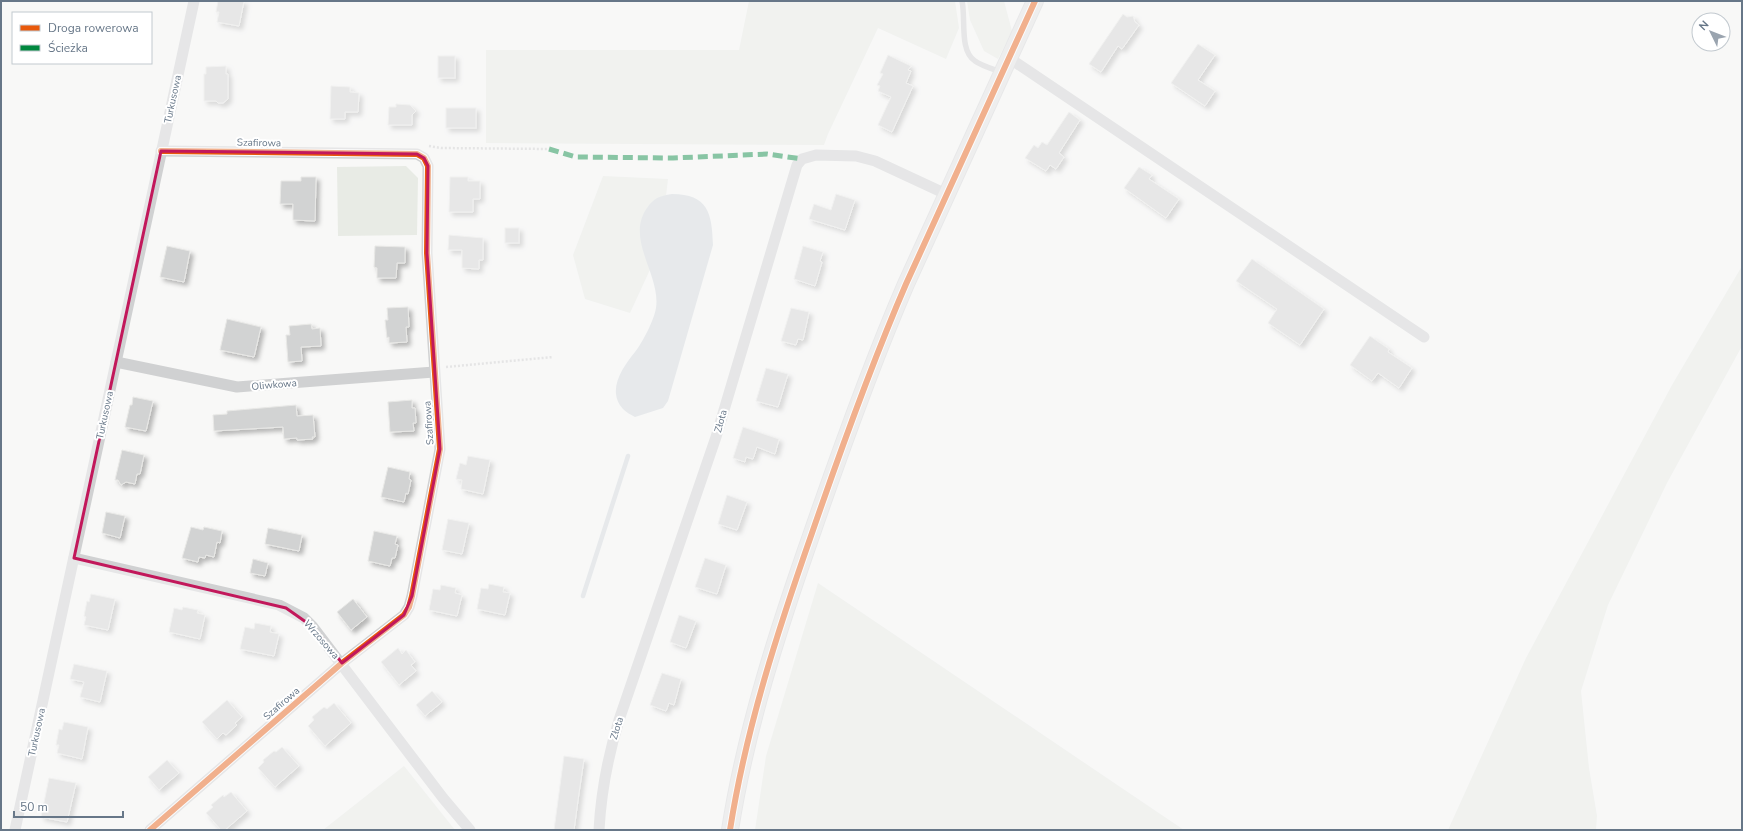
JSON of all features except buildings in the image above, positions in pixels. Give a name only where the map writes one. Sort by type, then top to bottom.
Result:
[{"type":"street","name":"Turkusowa","points":[[15,830],[194,1]]},
{"type":"street","points":[[730,830],[752,722],[782,620],[834,470],[890,320],[1001,72],[1035,1]]},
{"type":"street","points":[[1009,58],[1424,337]]},
{"type":"street","name":"Szafirowa","points":[[150,830],[342,663],[404,615],[409,607],[440,449],[438,369],[427,253],[428,166],[424,158],[417,154],[161,151]]},
{"type":"street","name":"Złota","points":[[599,830],[601,801],[611,745],[716,437],[797,165],[802,159],[816,155],[856,156],[875,161],[946,194]]},
{"type":"street","name":"Oliwkowa","points":[[116,362],[237,387],[438,369]]},
{"type":"street","name":"Wrzosowa","points":[[74,558],[286,608],[304,618],[313,626],[342,663],[443,798],[470,830]]},
{"type":"lane","points":[[962,1],[967,55],[975,62],[1001,72]]},
{"type":"path","points":[[428,146],[441,148],[549,149]]},
{"type":"path","points":[[438,369],[553,357]]},
{"type":"highlighted area","points":[[161,151],[417,154],[424,158],[428,166],[427,253],[440,449],[412,596],[404,615],[342,663],[313,627],[286,608],[74,558]]},
{"type":"shaded area","points":[[749,1],[955,1],[959,28],[946,59],[878,28],[824,145],[486,143],[486,50],[739,50]]},
{"type":"shaded area","points":[[967,1],[1004,1],[1012,31],[998,59],[984,51],[970,20]]},
{"type":"shaded area","points":[[406,166],[418,178],[417,235],[338,236],[337,167]]},
{"type":"shaded area","points":[[603,176],[668,179],[660,248],[630,313],[585,299],[573,255]]},
{"type":"shaded area","points":[[672,194],[693,197],[701,202],[706,208],[711,224],[713,245],[668,401],[663,408],[635,417],[624,410],[618,402],[616,387],[621,372],[648,331],[656,308],[654,283],[641,245],[641,220],[652,202],[660,197]]},
{"type":"shaded area","points":[[1742,266],[1742,346],[1667,483],[1608,605],[1581,691],[1589,768],[1597,816],[1596,830],[1448,830],[1526,658],[1672,385]]},
{"type":"shaded area","points":[[818,583],[1184,830],[755,830],[766,756]]},
{"type":"shaded area","points":[[404,766],[455,830],[323,830]]},
{"type":"waterway","points":[[583,596],[628,456]]},
{"type":"marked path","points":[[549,149],[576,157],[673,158],[767,154],[802,159]]},
{"type":"cycle path","points":[[730,830],[745,754],[775,643],[799,569],[857,407],[906,284],[1035,1]]},
{"type":"cycle path","points":[[150,830],[342,663],[404,615],[409,607],[412,596],[440,449],[427,253],[428,166],[424,158],[417,154],[161,151]]}]
